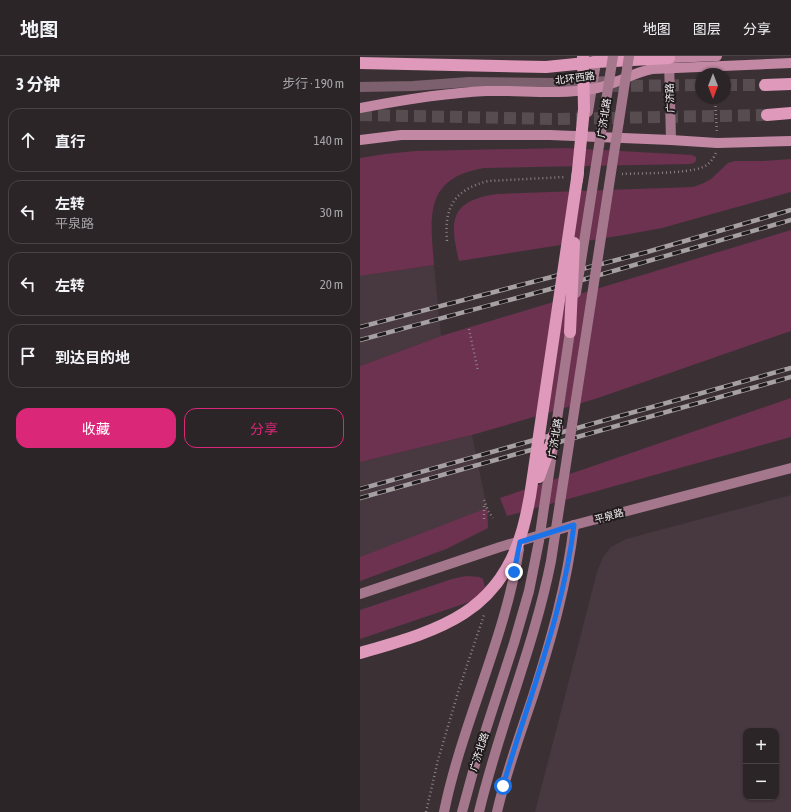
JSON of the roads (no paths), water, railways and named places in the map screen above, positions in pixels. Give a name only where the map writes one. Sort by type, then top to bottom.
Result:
[{"type":"highway","points":[[570,332],[578,172],[584,110],[583,56]]},
{"type":"highway","points":[[360,63],[546,67],[596,59],[669,61]]},
{"type":"highway","points":[[765,85],[791,84]]},
{"type":"highway","points":[[767,114],[791,113]]},
{"type":"highway","points":[[360,653],[415,636],[455,620],[476,604],[495,585],[510,563],[522,533],[528,505],[578,172]]},
{"type":"highway","points":[[528,505],[557,427]]},
{"type":"main road","name":"广济北路","points":[[462,812],[476,757],[500,687],[525,604],[536,558],[613,56]]},
{"type":"main road","name":"广济北路","points":[[479,812],[492,762],[534,630],[551,561],[629,56]]},
{"type":"main road","points":[[669,61],[717,56]]},
{"type":"main road","points":[[585,136],[596,59]]},
{"type":"main road","name":"北环西路","points":[[360,108],[428,96],[455,93],[488,91],[549,93],[592,86],[611,85],[669,61],[791,63]]},
{"type":"main road","name":"广济路","points":[[669,61],[671,140]]},
{"type":"main road","points":[[360,140],[402,135],[550,135],[717,143],[791,141]]},
{"type":"main road","name":"平泉路","points":[[360,594],[486,551],[574,525],[791,468]]},
{"type":"main road","points":[[497,812],[509,767],[558,612],[569,564],[574,525]]},
{"type":"main road","points":[[444,812],[459,752],[502,621],[520,542]]},
{"type":"street","points":[[360,87],[413,86],[469,82],[550,83],[592,86]]},
{"type":"tunnel","points":[[613,86],[695,85]]},
{"type":"tunnel","points":[[731,85],[765,85]]},
{"type":"tunnel","points":[[360,115],[557,119],[767,115]]},
{"type":"railway","points":[[360,327],[647,252],[791,210]]},
{"type":"railway","points":[[360,340],[554,288],[791,220]]},
{"type":"railway","points":[[360,489],[791,368]]},
{"type":"railway","points":[[360,498],[791,377]]}]
